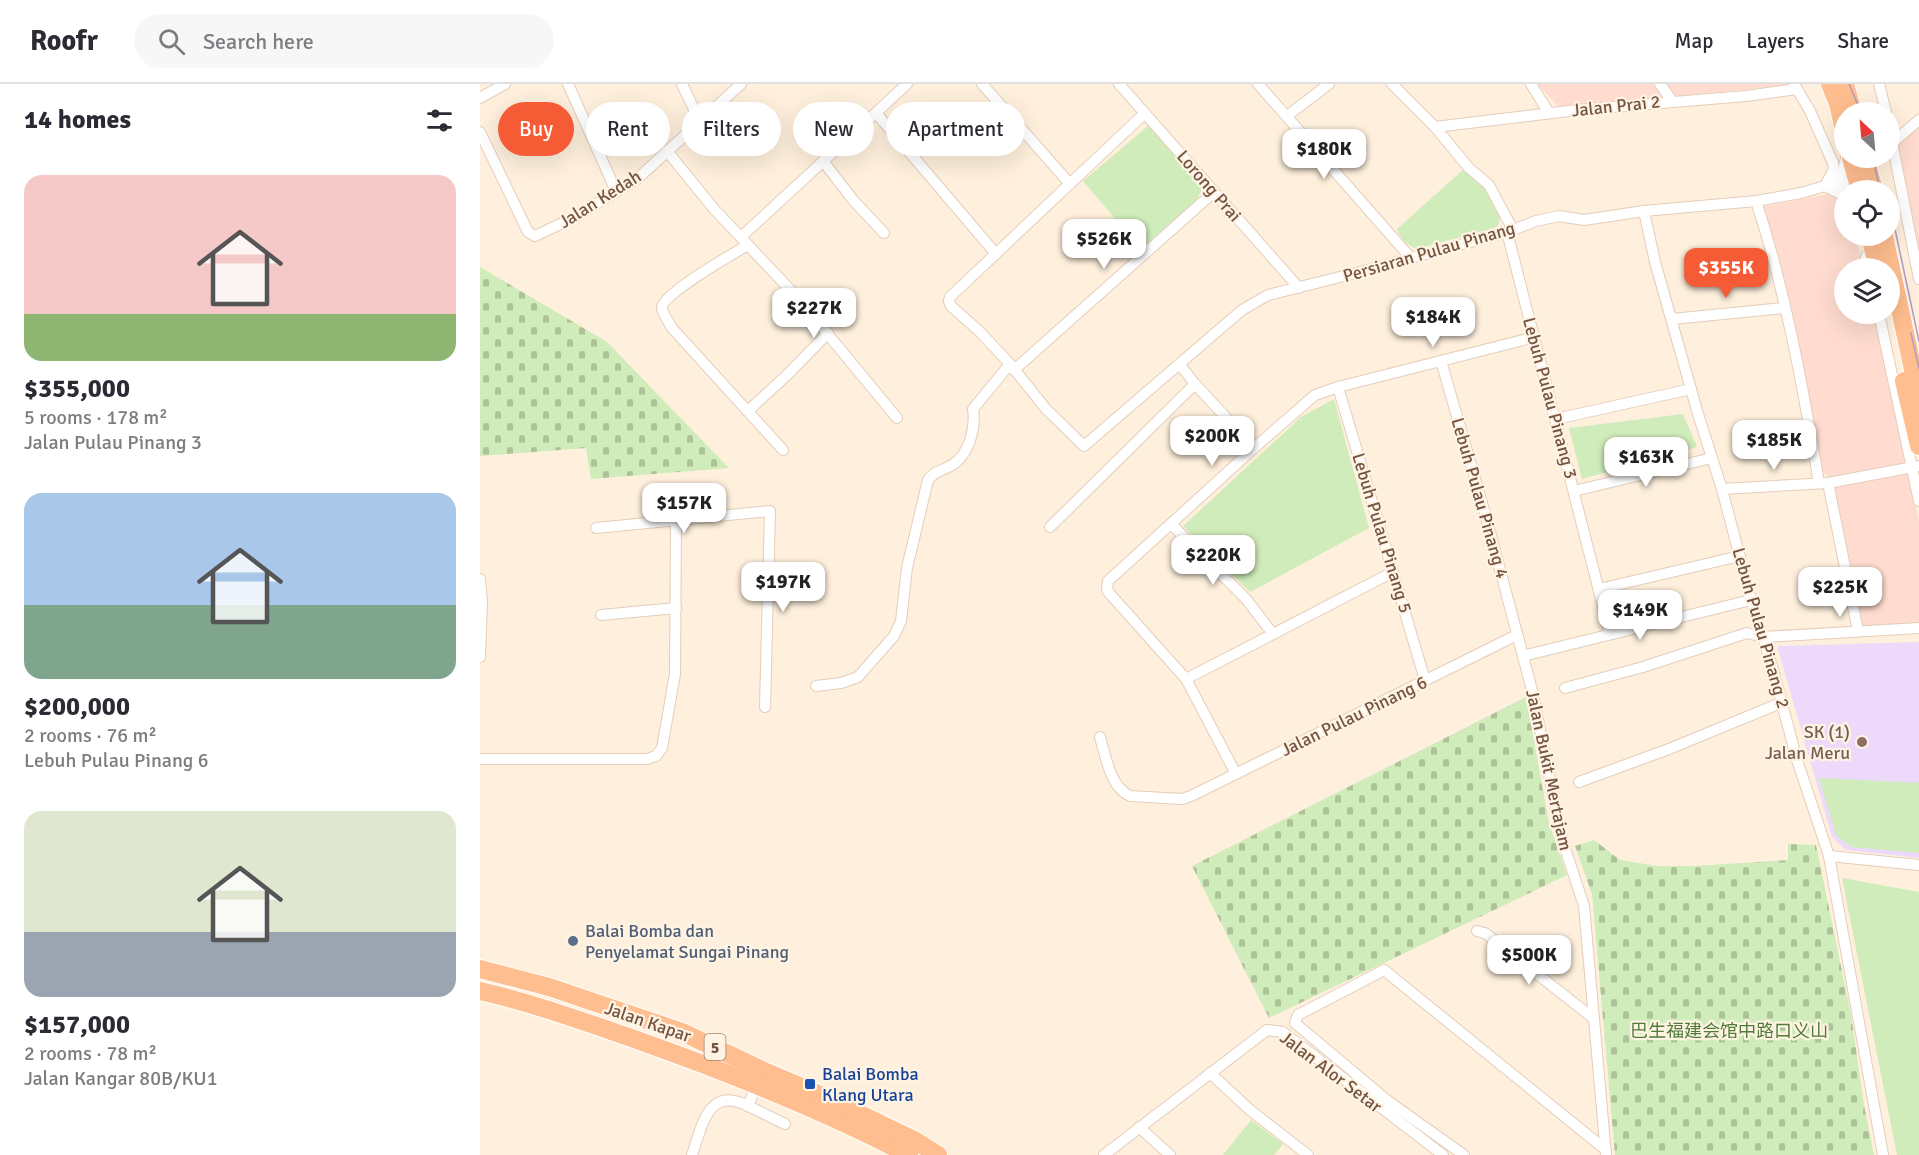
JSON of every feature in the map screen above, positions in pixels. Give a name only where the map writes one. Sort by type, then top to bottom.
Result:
[{"type":"highway","points":[[1830,84],[1837,102]]},
{"type":"highway","points":[[1845,84],[1850,102]]},
{"type":"highway","points":[[1879,246],[1909,278],[1919,397]]},
{"type":"highway","points":[[1890,324],[1919,446]]},
{"type":"highway","name":"Jalan Kapar","points":[[480,969],[549,987],[682,1032],[823,1096],[914,1140],[938,1155]]},
{"type":"highway","name":"Jalan Kapar","points":[[480,991],[597,1026],[757,1084],[832,1116],[909,1155]]},
{"type":"street","points":[[480,98],[505,84]]},
{"type":"street","points":[[568,84],[616,191]]},
{"type":"street","points":[[682,84],[691,102]]},
{"type":"street","name":"Jalan Kedah","points":[[722,102],[741,84]]},
{"type":"street","points":[[783,450],[672,328],[662,306],[667,298],[745,241],[823,161],[907,84]]},
{"type":"street","points":[[982,84],[1070,184]]},
{"type":"street","name":"Lorong Prai","points":[[1119,84],[1299,288]]},
{"type":"street","points":[[1258,84],[1410,257]]},
{"type":"street","points":[[1287,116],[1329,84]]},
{"type":"street","name":"Lebuh Pulau Pinang 3","points":[[1392,84],[1435,127],[1469,168],[1489,185],[1510,231],[1534,337],[1610,634]]},
{"type":"street","points":[[1531,84],[1548,113]]},
{"type":"street","points":[[1660,84],[1672,101]]},
{"type":"street","points":[[1879,84],[1884,102]]},
{"type":"street","points":[[1796,87],[1810,111],[1833,163],[1833,169],[1825,186]]},
{"type":"street","name":"Jalan Prai 2","points":[[1435,127],[1548,113],[1746,96],[1796,87]]},
{"type":"street","points":[[876,113],[996,254]]},
{"type":"street","points":[[1012,367],[949,302],[950,297],[1145,113]]},
{"type":"street","points":[[1900,132],[1919,120]]},
{"type":"street","name":"Jalan Kedah","points":[[480,132],[528,232],[535,236],[577,216],[637,179],[662,156]]},
{"type":"street","name":"Jalan Kedah","points":[[670,148],[682,138]]},
{"type":"street","points":[[670,155],[714,209],[775,272],[828,333],[897,418]]},
{"type":"street","points":[[823,161],[853,200],[884,233]]},
{"type":"street","points":[[1825,186],[1842,175],[1844,168]]},
{"type":"street","points":[[1895,168],[1909,278]]},
{"type":"street","points":[[1825,186],[1834,190]]},
{"type":"street","name":"Persiaran Pulau Pinang","points":[[1012,367],[1046,409],[1084,446],[1242,310],[1268,295],[1559,216],[1584,220],[1644,210],[1756,201],[1834,186]]},
{"type":"street","points":[[816,686],[841,683],[858,676],[894,636],[900,621],[907,568],[928,480],[932,473],[959,460],[970,442],[973,409],[1012,367],[1214,192]]},
{"type":"street","points":[[1756,201],[1772,250],[1858,632]]},
{"type":"street","name":"Lebuh Pulau Pinang 2","points":[[1644,210],[1655,262],[1722,489],[1751,600],[1783,702],[1797,760],[1829,856],[1883,1155]]},
{"type":"street","points":[[1672,319],[1784,308]]},
{"type":"street","points":[[1881,324],[1915,467],[1919,501]]},
{"type":"street","points":[[748,411],[828,333]]},
{"type":"street","points":[[1236,774],[1186,680],[1110,594],[1107,590],[1108,582],[1315,395],[1338,387],[1534,337]]},
{"type":"street","name":"Lebuh Pulau Pinang 4","points":[[1441,361],[1517,635]]},
{"type":"street","points":[[1180,365],[1254,448]]},
{"type":"street","points":[[1050,526],[1195,384]]},
{"type":"street","name":"Lebuh Pulau Pinang 5","points":[[1338,387],[1425,680]]},
{"type":"street","points":[[1556,418],[1691,389]]},
{"type":"street","points":[[1574,491],[1712,458]]},
{"type":"street","points":[[1722,489],[1824,483],[1915,467]]},
{"type":"street","points":[[596,528],[770,511],[765,707]]},
{"type":"street","points":[[480,759],[647,759],[656,756],[662,748],[675,674],[676,521]]},
{"type":"street","points":[[1171,524],[1246,599],[1273,634]]},
{"type":"street","points":[[1599,589],[1740,556]]},
{"type":"street","points":[[1186,680],[1393,572]]},
{"type":"street","points":[[480,579],[482,602],[480,657]]},
{"type":"street","points":[[1523,656],[1751,600]]},
{"type":"street","points":[[601,615],[676,608]]},
{"type":"street","points":[[1565,688],[1643,667],[1747,633],[1763,637],[1919,628]]},
{"type":"street","name":"Jalan Bukit Mertajam","points":[[1517,635],[1532,690],[1562,839],[1584,906],[1606,1153]]},
{"type":"street","name":"Jalan Pulau Pinang 6","points":[[1100,737],[1115,784],[1123,793],[1130,796],[1182,799],[1517,635]]},
{"type":"street","points":[[1579,782],[1783,702]]},
{"type":"street","points":[[1829,856],[1919,865]]},
{"type":"street","points":[[1477,931],[1485,933],[1593,1018]]},
{"type":"street","points":[[1464,1155],[1388,1101],[1295,1023],[1298,1015],[1384,970],[1606,1153]]},
{"type":"street","name":"Jalan Alor Setar","points":[[1104,1155],[1267,1030],[1283,1032],[1443,1155]]},
{"type":"street","points":[[1210,1073],[1250,1110],[1308,1155]]},
{"type":"street","points":[[748,1106],[757,1084]]},
{"type":"street","points":[[692,1155],[707,1114],[719,1102],[730,1099],[785,1124]]},
{"type":"street","points":[[1139,1127],[1170,1155]]},
{"type":"shaded area","points":[[1537,84],[1791,84],[1791,85],[1560,108]]},
{"type":"shaded area","points":[[1919,126],[1919,262],[1900,165],[1900,142]]},
{"type":"shaded area","points":[[1833,193],[1834,246],[1858,246],[1861,258],[1834,258],[1834,324],[1877,324],[1919,521],[1919,625],[1860,627],[1829,478],[1821,469],[1761,207]]},
{"type":"shaded area","name":"SK (1) Jalan Meru","points":[[1919,642],[1919,858],[1846,850],[1832,837],[1777,646]]},
{"type":"green space","points":[[1148,126],[1203,186],[1197,200],[1141,249],[1083,181]]},
{"type":"green space","points":[[1465,168],[1484,187],[1496,204],[1500,220],[1497,227],[1416,249],[1409,245],[1397,229]]},
{"type":"green space","points":[[480,267],[607,342],[729,468],[591,479],[586,448],[480,456]]},
{"type":"green space","points":[[1334,399],[1369,528],[1250,592],[1183,526],[1301,417]]},
{"type":"green space","points":[[1683,414],[1697,447],[1582,479],[1569,428]]},
{"type":"green space","points":[[1526,697],[1549,823],[1567,875],[1269,1018],[1192,866]]},
{"type":"green space","points":[[1819,778],[1919,783],[1919,853],[1851,847],[1836,835]]},
{"type":"green space","name":"巴生福建会馆中路口义山","points":[[1594,840],[1620,860],[1657,866],[1788,860],[1788,844],[1816,845],[1851,1015],[1874,1155],[1615,1155],[1592,894],[1575,846]]},
{"type":"green space","points":[[1842,878],[1919,892],[1919,1155],[1897,1155]]},
{"type":"green space","points":[[1251,1120],[1283,1144],[1274,1155],[1223,1155]]},
{"type":"tram line","points":[[1849,84],[1857,102]]},
{"type":"tram line","points":[[1875,168],[1878,180]]},
{"type":"tram line","points":[[1899,246],[1919,341]]},
{"type":"tram line","points":[[1911,333],[1919,368]]},
{"type":"place","name":"SK (1) Jalan Meru","points":[[1862,742]]},
{"type":"place","name":"Balai Bomba dan Penyelamat Sungai Pinang","points":[[573,941]]},
{"type":"place","name":"Balai Bomba Klang Utara","points":[[810,1084]]}]
